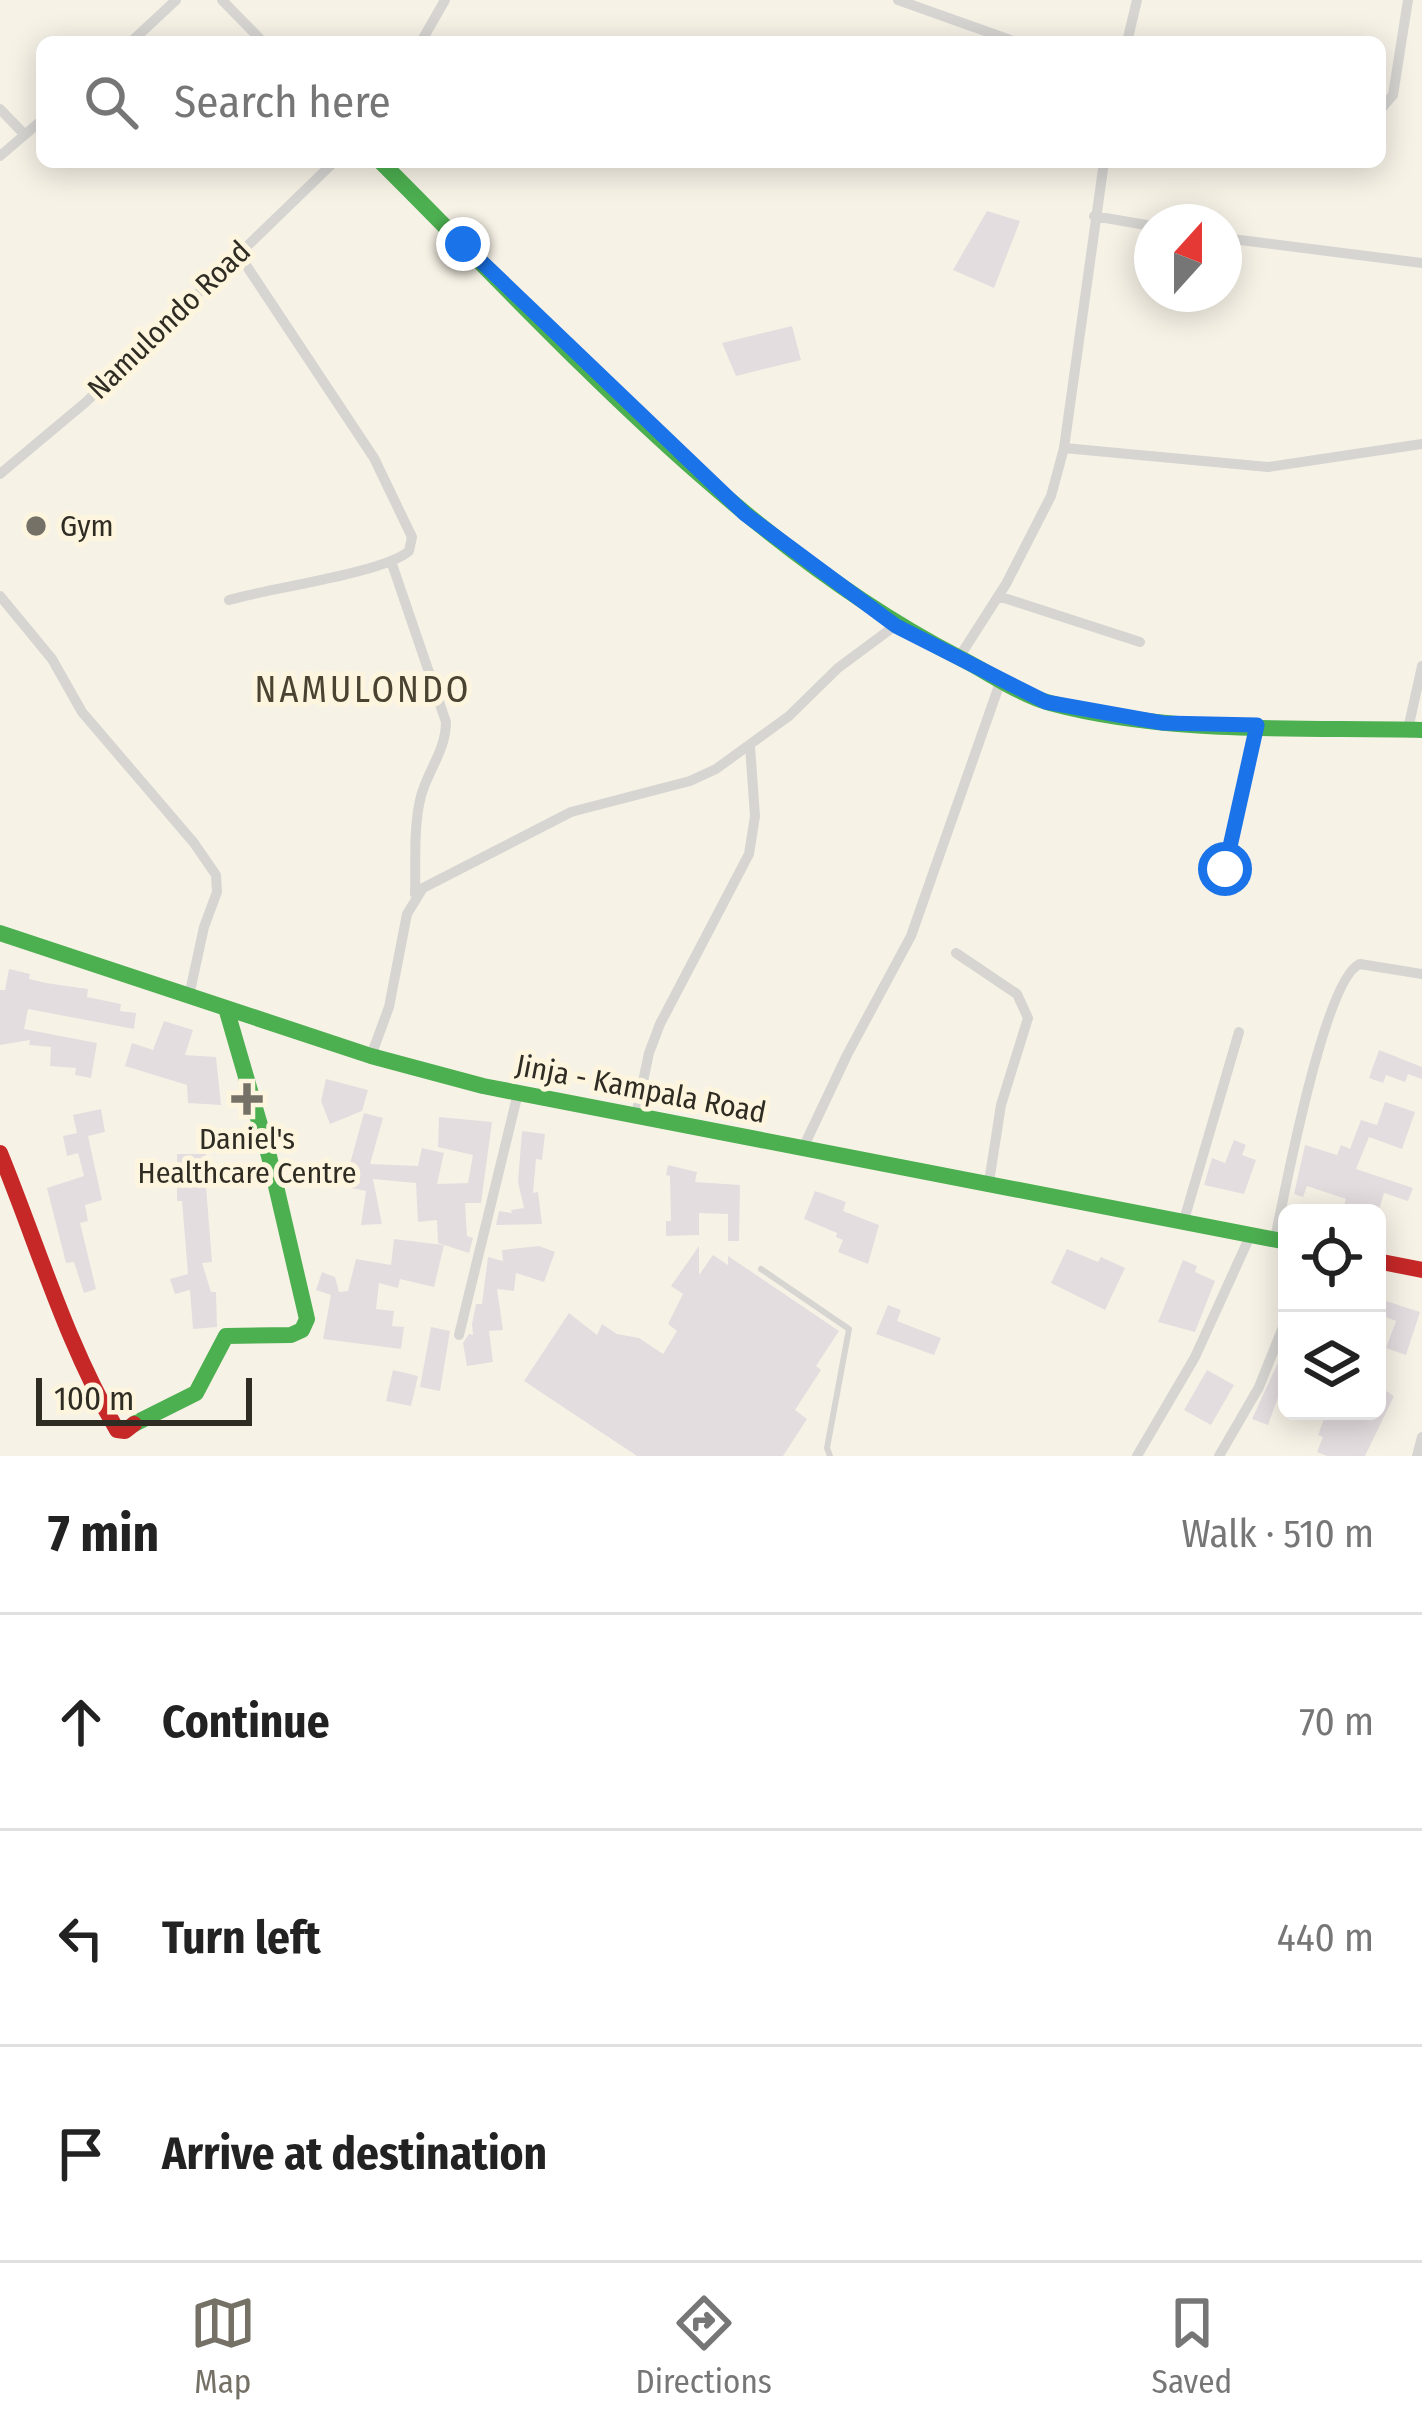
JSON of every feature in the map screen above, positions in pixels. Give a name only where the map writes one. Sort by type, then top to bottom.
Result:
[{"type":"main road","points":[[387,168],[745,514],[896,626],[1046,702],[1163,723],[1415,730]]},
{"type":"main road","name":"Jinja - Kampala Road","points":[[0,933],[371,1056],[518,1093],[1278,1240]]},
{"type":"main road","points":[[0,1153],[64,1325],[117,1430],[125,1431],[196,1393],[226,1336],[291,1335],[302,1330],[306,1313],[226,1008]]},
{"type":"main road","points":[[1386,1263],[1422,1270]]},
{"type":"street","points":[[137,36],[176,0]]},
{"type":"street","points":[[222,0],[257,36]]},
{"type":"street","points":[[425,36],[445,0]]},
{"type":"street","points":[[898,0],[999,36]]},
{"type":"street","points":[[1128,36],[1137,0]]},
{"type":"street","points":[[1386,103],[1393,94],[1408,0]]},
{"type":"street","points":[[0,109],[24,134]]},
{"type":"street","points":[[0,155],[36,125]]},
{"type":"street","name":"Namulondo Road","points":[[0,474],[86,402],[328,168]]},
{"type":"street","points":[[958,659],[1051,496],[1064,448],[1103,168]]},
{"type":"street","points":[[1094,216],[1134,223]]},
{"type":"street","points":[[1242,240],[1422,263]]},
{"type":"street","points":[[229,600],[271,587],[392,564],[409,551],[412,537],[389,484],[238,253]]},
{"type":"street","points":[[1064,448],[1268,467],[1422,444]]},
{"type":"street","points":[[371,1056],[389,1007],[401,935],[415,897],[419,808],[446,722],[392,564]]},
{"type":"street","points":[[0,596],[52,659],[82,712],[194,842],[216,875],[218,892],[204,927],[189,996]]},
{"type":"street","points":[[998,596],[1140,642]]},
{"type":"street","points":[[415,897],[437,878],[571,812],[690,781],[750,746],[838,668],[896,626]]},
{"type":"street","points":[[1415,730],[1422,666]]},
{"type":"street","points":[[802,1148],[910,936],[1001,680]]},
{"type":"street","points":[[1225,869],[1257,725]]},
{"type":"street","points":[[635,1115],[660,1024],[754,838],[750,746]]},
{"type":"street","points":[[956,953],[1017,994],[1028,1018],[1000,1105],[989,1183]]},
{"type":"street","points":[[1288,1204],[1313,1071],[1346,974],[1360,964],[1422,974]]},
{"type":"street","points":[[1184,1220],[1239,1032]]},
{"type":"street","points":[[459,1335],[518,1093]]},
{"type":"street","points":[[1137,1456],[1195,1357],[1250,1234]]},
{"type":"street","points":[[1219,1456],[1258,1387],[1278,1339]]},
{"type":"street","points":[[1417,1456],[1422,1436]]},
{"type":"lane","points":[[761,1269],[849,1329],[827,1448],[830,1456]]},
{"type":"building","points":[[987,211],[1020,221],[994,288],[953,270]]},
{"type":"building","points":[[792,326],[801,360],[736,376],[722,343]]},
{"type":"building","points":[[9,969],[30,974],[29,979],[88,989],[87,997],[121,1004],[120,1011],[136,1013],[134,1029],[28,1009],[24,1029],[97,1043],[91,1078],[75,1075],[76,1068],[50,1066],[51,1047],[29,1045],[30,1040],[0,1045],[0,990],[5,990]]},
{"type":"building","points":[[164,1021],[193,1030],[185,1055],[216,1057],[221,1105],[188,1103],[187,1085],[125,1066],[132,1043],[153,1050]]},
{"type":"building","points":[[1379,1050],[1422,1067],[1422,1079],[1408,1074],[1405,1082],[1386,1075],[1383,1083],[1369,1078]]},
{"type":"building","points":[[326,1079],[368,1090],[362,1111],[330,1124],[321,1101]]},
{"type":"building","points":[[1385,1102],[1415,1112],[1402,1149],[1369,1137],[1356,1169],[1413,1188],[1408,1201],[1384,1193],[1381,1204],[1345,1204],[1346,1199],[1307,1186],[1303,1197],[1294,1194],[1305,1145],[1337,1155],[1341,1145],[1350,1149],[1361,1120],[1377,1125]]},
{"type":"building","points":[[101,1109],[105,1132],[88,1136],[102,1200],[85,1205],[88,1221],[80,1223],[96,1289],[84,1293],[74,1262],[66,1263],[47,1188],[84,1176],[78,1153],[67,1156],[63,1136],[77,1133],[73,1115]]},
{"type":"building","points":[[364,1113],[383,1118],[370,1164],[418,1166],[422,1148],[444,1153],[437,1184],[468,1183],[473,1155],[438,1147],[439,1117],[492,1122],[481,1203],[465,1203],[467,1236],[473,1238],[469,1253],[438,1243],[437,1220],[418,1222],[416,1183],[373,1179],[382,1224],[361,1225],[366,1191],[351,1188],[348,1171]]},
{"type":"building","points":[[522,1131],[545,1134],[542,1160],[536,1159],[533,1193],[538,1192],[542,1224],[496,1225],[499,1211],[524,1208],[518,1182]]},
{"type":"building","points":[[1234,1140],[1246,1145],[1242,1155],[1256,1160],[1244,1194],[1204,1185],[1212,1158],[1225,1163]]},
{"type":"building","points":[[177,1154],[206,1154],[206,1173],[221,1172],[221,1185],[206,1186],[212,1262],[202,1263],[211,1292],[216,1292],[217,1327],[193,1329],[190,1290],[175,1294],[170,1279],[188,1274],[182,1201],[177,1201]]},
{"type":"building","points":[[668,1165],[697,1172],[695,1182],[740,1185],[739,1241],[728,1241],[728,1214],[699,1213],[699,1235],[666,1236],[666,1221],[671,1221]]},
{"type":"building","points":[[815,1191],[846,1202],[843,1211],[879,1225],[868,1264],[838,1252],[843,1240],[837,1233],[804,1219]]},
{"type":"building","points":[[394,1239],[444,1245],[434,1287],[400,1279],[398,1288],[379,1283],[376,1309],[394,1311],[392,1326],[404,1327],[401,1349],[323,1339],[331,1295],[316,1290],[322,1272],[335,1277],[339,1292],[348,1291],[356,1259],[391,1265]]},
{"type":"building","points":[[539,1246],[555,1252],[544,1282],[516,1273],[514,1291],[497,1289],[503,1330],[489,1331],[493,1362],[467,1366],[463,1343],[473,1335],[488,1257],[503,1261],[502,1250]]},
{"type":"building","points":[[699,1246],[699,1275],[713,1255],[728,1265],[728,1256],[839,1331],[795,1410],[807,1419],[783,1456],[637,1456],[524,1381],[569,1313],[597,1335],[602,1324],[617,1334],[639,1338],[663,1354],[677,1331],[668,1324],[683,1294],[671,1286]]},
{"type":"building","points":[[1067,1249],[1125,1268],[1105,1310],[1051,1283]]},
{"type":"building","points":[[1183,1260],[1215,1281],[1195,1332],[1158,1322]]},
{"type":"building","points":[[1386,1301],[1420,1312],[1406,1355],[1386,1348],[1396,1321],[1386,1317]]},
{"type":"building","points":[[888,1305],[901,1310],[897,1321],[941,1338],[934,1355],[876,1334]]},
{"type":"building","points":[[431,1327],[450,1331],[440,1391],[420,1387]]},
{"type":"building","points":[[1278,1363],[1278,1397],[1268,1425],[1252,1419]]},
{"type":"building","points":[[393,1370],[418,1376],[411,1406],[386,1401]]},
{"type":"building","points":[[1207,1370],[1234,1385],[1211,1425],[1184,1410]]},
{"type":"building","points":[[1324,1420],[1382,1420],[1365,1456],[1317,1452],[1323,1437],[1318,1435]]},
{"type":"traffic: fast","points":[[387,168],[583,365],[726,497],[879,612],[1004,683],[1050,703],[1141,720],[1235,727],[1422,730]]},
{"type":"traffic: fast","points":[[0,933],[371,1056],[483,1086],[1278,1240]]},
{"type":"traffic: fast","points":[[134,1424],[196,1393],[226,1336],[291,1335],[302,1330],[307,1319],[269,1156],[226,1008]]},
{"type":"traffic: jam","points":[[0,1153],[99,1397],[117,1430],[125,1431],[134,1424]]},
{"type":"traffic: jam","points":[[1386,1263],[1422,1270]]},
{"type":"place","name":"Gym","points":[[36,526]]},
{"type":"place","name":"Daniel's Healthcare Centre","points":[[247,1099]]},
{"type":"district","name":"NAMULONDO","points":[[363,689]]},
{"type":"route","points":[[463,244],[745,514],[896,626],[1046,702],[1163,723],[1257,725],[1225,869]]}]
